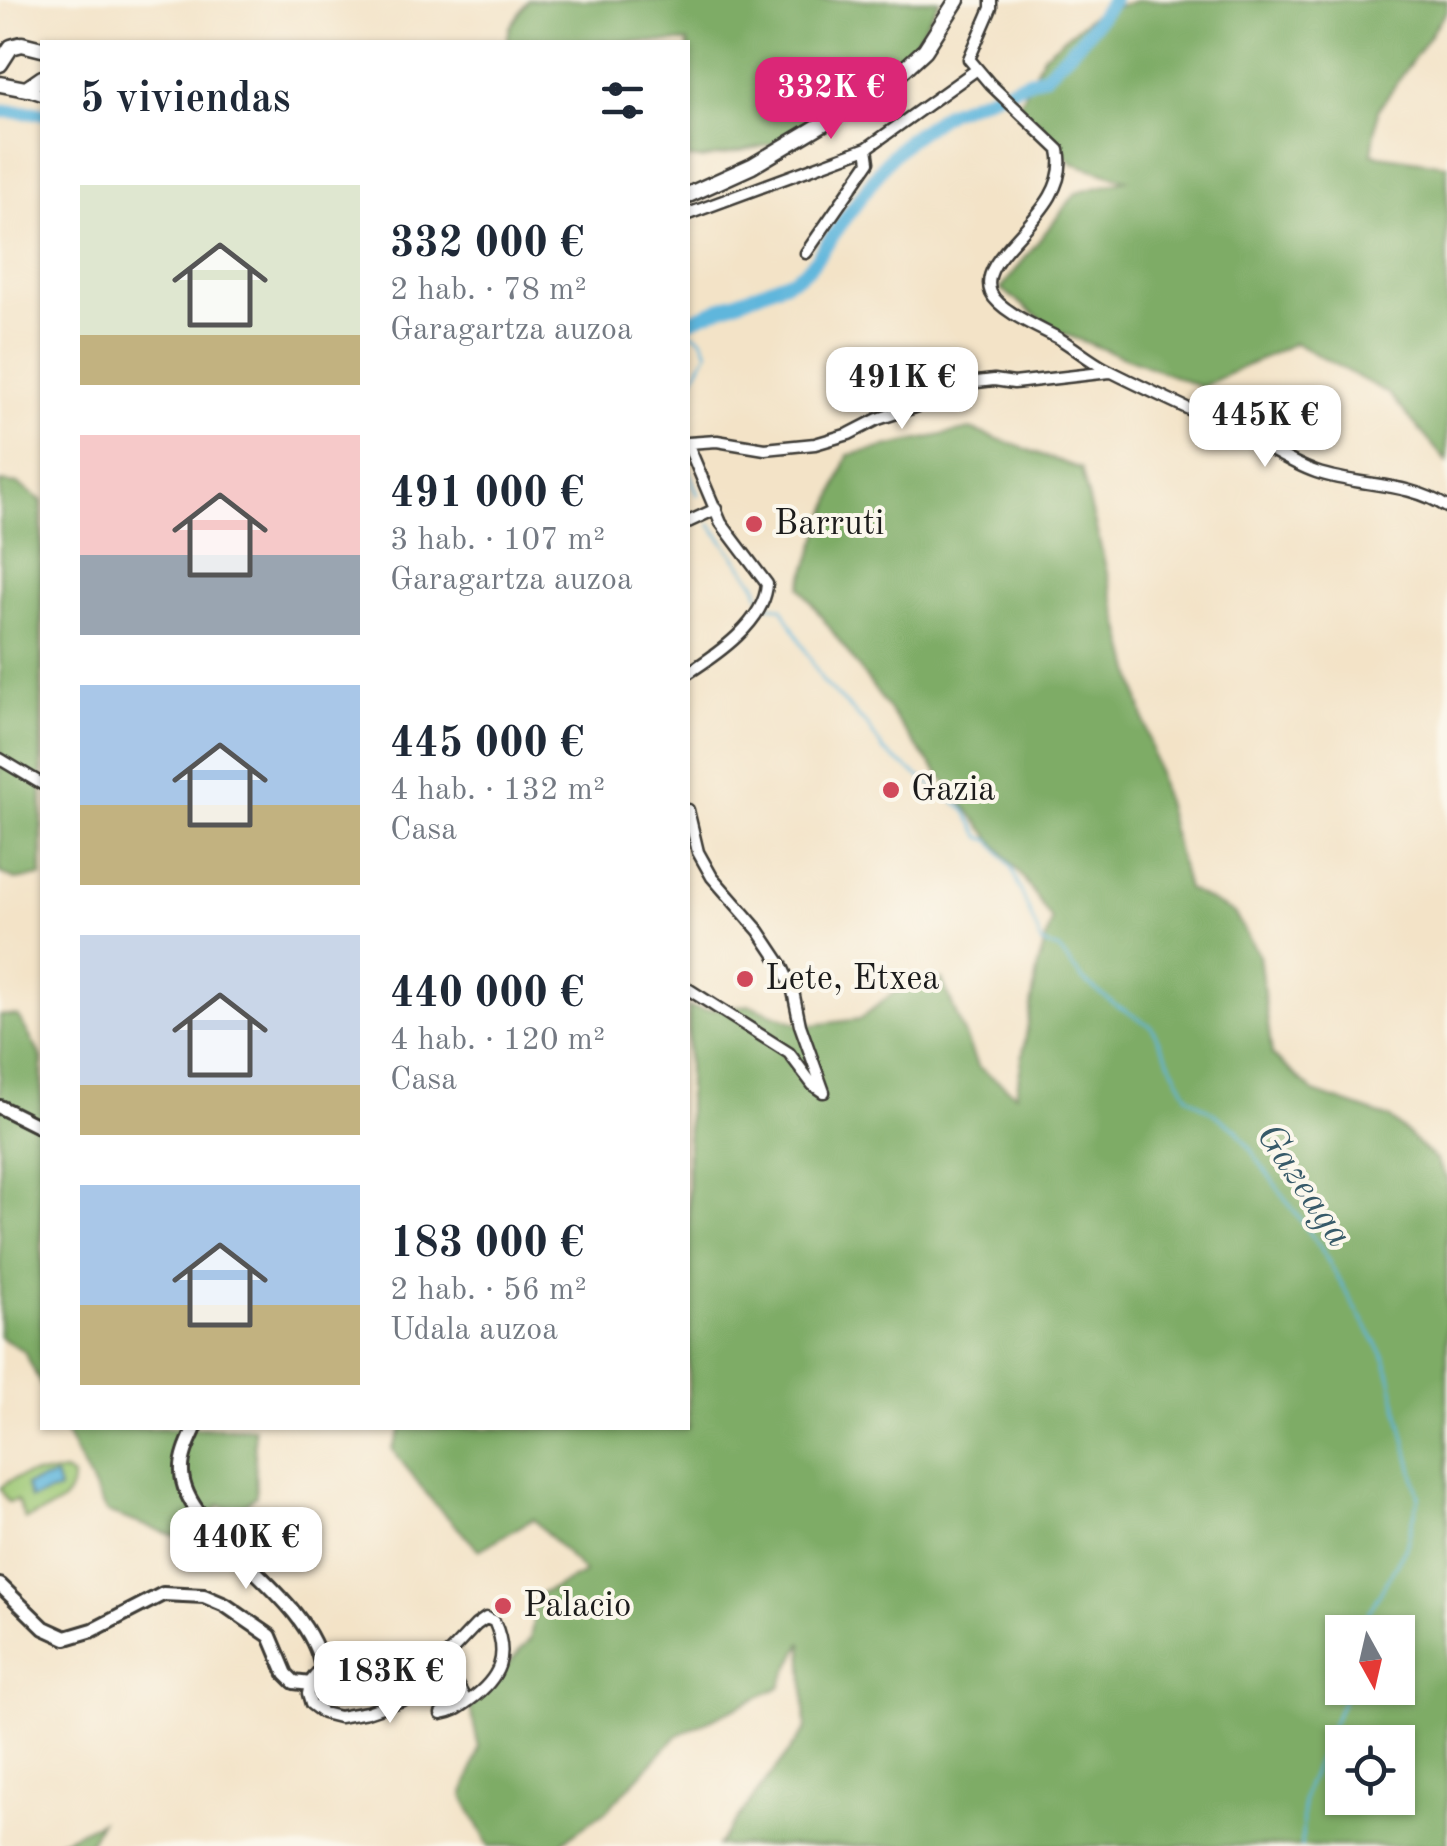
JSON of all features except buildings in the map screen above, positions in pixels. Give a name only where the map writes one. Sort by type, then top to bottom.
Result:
[{"type":"main road","points":[[690,193],[752,166],[886,86],[925,50],[957,0]]},
{"type":"main road","points":[[40,50],[22,44],[11,47],[0,64],[3,78],[10,86],[36,86],[40,81]]},
{"type":"street","points":[[991,0],[969,59],[1059,150],[1062,165],[1052,196],[996,263],[988,280],[992,296],[1112,372],[1316,472],[1430,496],[1447,507]]},
{"type":"street","points":[[690,213],[867,148],[976,70]]},
{"type":"street","points":[[10,86],[40,94]]},
{"type":"street","points":[[806,253],[868,162],[867,148]]},
{"type":"street","points":[[690,444],[717,440],[765,449],[815,444],[952,395],[968,384],[1112,372]]},
{"type":"street","points":[[690,449],[716,509],[738,547],[767,584],[750,621],[712,658],[690,672]]},
{"type":"street","points":[[690,521],[716,509]]},
{"type":"street","points":[[0,758],[40,783]]},
{"type":"street","points":[[690,818],[698,852],[712,877],[759,931],[787,978],[824,1092],[789,1054],[690,990]]},
{"type":"street","points":[[0,1106],[40,1127]]},
{"type":"street","points":[[194,1430],[182,1470],[190,1500],[302,1620],[322,1668],[308,1694],[311,1704],[323,1713],[339,1717],[406,1699],[476,1625],[491,1619],[502,1643],[501,1666],[489,1685],[468,1702],[454,1713],[441,1714]]},
{"type":"street","points":[[0,1584],[44,1628],[66,1638],[93,1630],[163,1594],[204,1596],[270,1636],[286,1674],[294,1682],[310,1684]]},
{"type":"street","points":[[421,1681],[456,1683],[468,1702]]},
{"type":"green space","points":[[528,0],[940,0],[914,44],[848,104],[784,142],[701,159],[690,158],[690,40],[507,40],[510,27]]},
{"type":"green space","points":[[1138,0],[1447,0],[1447,10],[1378,110],[1372,154],[1447,165],[1447,462],[1389,394],[1295,343],[1201,387],[1059,332],[1001,289],[1076,193],[1126,180],[1072,163],[1016,110],[1043,55],[1094,14]]},
{"type":"green space","points":[[970,429],[1081,469],[1187,889],[1234,913],[1259,955],[1272,1055],[1314,1092],[1390,1118],[1436,1160],[1447,1179],[1447,1846],[717,1846],[806,1729],[802,1642],[780,1687],[678,1735],[607,1810],[557,1846],[489,1846],[463,1796],[479,1748],[470,1708],[530,1639],[538,1595],[585,1573],[533,1519],[479,1550],[432,1501],[392,1449],[401,1430],[690,1430],[690,1007],[707,1010],[750,1005],[804,1026],[860,1019],[893,993],[942,979],[977,1066],[1016,1094],[1038,965],[1052,920],[1024,879],[912,741],[800,587],[848,455]]},
{"type":"green space","points":[[0,482],[18,484],[40,500],[40,876],[15,880],[0,873]]},
{"type":"green space","points":[[0,1015],[18,1016],[40,1054],[40,1383],[24,1351],[0,1337]]},
{"type":"green space","points":[[64,1430],[254,1430],[256,1496],[235,1512],[219,1505],[192,1542],[106,1512]]},
{"type":"green space","points":[[65,1472],[72,1477],[63,1500],[25,1519],[17,1500],[8,1502],[0,1488],[21,1476]]},
{"type":"green space","points":[[100,1822],[88,1846],[49,1846]]},
{"type":"water","points":[[55,1476],[59,1490],[30,1499],[26,1485]]},
{"type":"waterway","points":[[690,320],[795,278],[810,267],[887,161],[908,140],[948,112],[1045,75],[1080,41],[1113,0]]},
{"type":"waterway","points":[[0,111],[40,113]]},
{"type":"waterway","name":"Gazeaga","points":[[690,332],[702,338],[708,352],[690,385]]},
{"type":"waterway","name":"Gazeaga","points":[[690,474],[698,495]]},
{"type":"waterway","name":"Gazeaga","points":[[710,524],[757,586],[759,596]]},
{"type":"waterway","name":"Gazeaga","points":[[764,604],[782,608],[823,682],[867,725],[884,751],[964,809],[981,837],[991,841],[1011,867],[1042,943],[1059,950],[1083,980],[1151,1026],[1188,1096],[1236,1129],[1321,1249],[1386,1360],[1419,1497],[1406,1547],[1368,1615]]},
{"type":"waterway","points":[[1302,1846],[1307,1785],[1341,1705]]},
{"type":"place","name":"Barruti","points":[[754,524]]},
{"type":"place","name":"Gazia","points":[[891,790]]},
{"type":"place","name":"Lete, Etxea","points":[[745,979]]},
{"type":"place","name":"Palacio","points":[[503,1606]]}]
